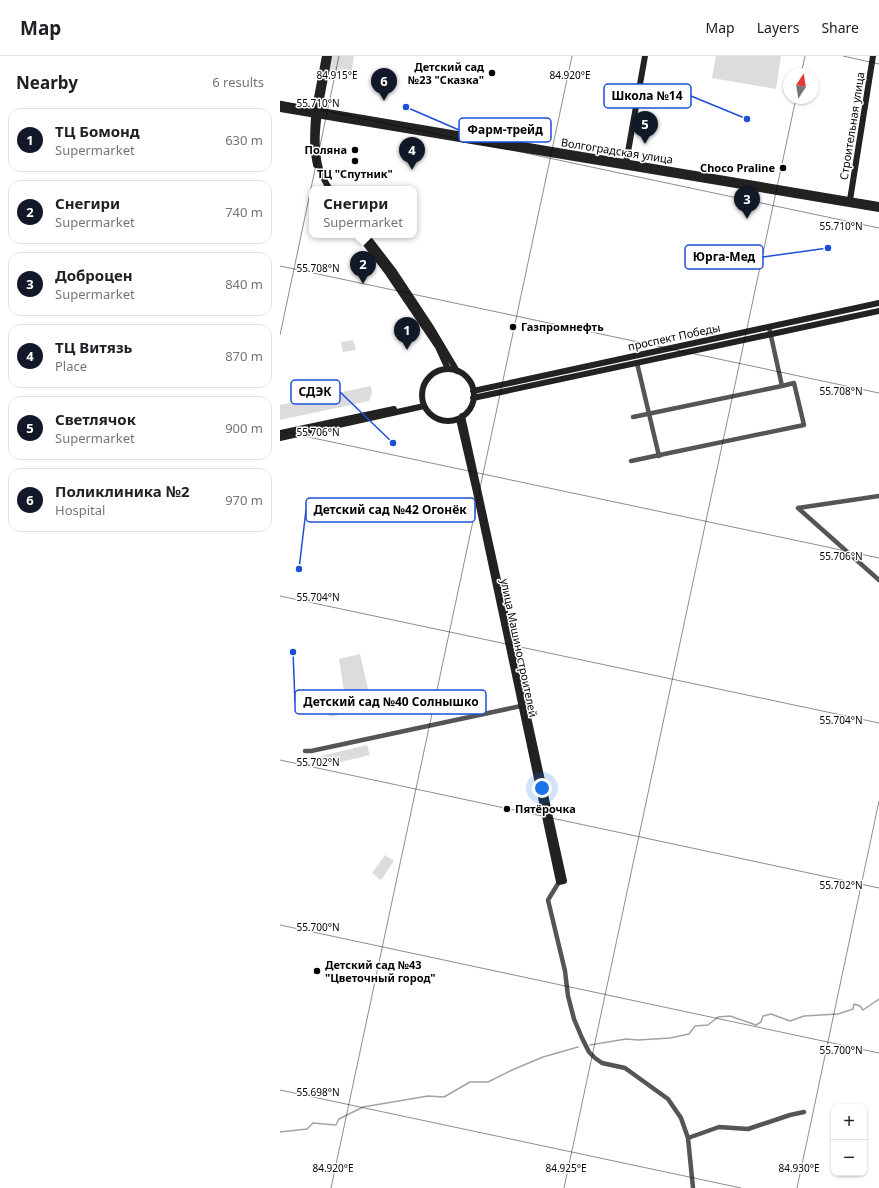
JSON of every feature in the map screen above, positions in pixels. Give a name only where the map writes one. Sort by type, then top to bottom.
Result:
[{"type":"main road","points":[[324,56],[317,113],[317,138],[318,158],[322,174],[328,186]]},
{"type":"main road","points":[[324,186],[318,174],[313,155],[312,136],[329,56]]},
{"type":"main road","points":[[623,162],[645,56]]},
{"type":"main road","name":"Строительная улица","points":[[850,200],[874,56]]},
{"type":"main road","name":"Волгоградская улица","points":[[280,104],[317,113],[409,126],[879,205]]},
{"type":"main road","points":[[280,110],[317,113],[879,209]]},
{"type":"main road","points":[[361,238],[388,273],[438,347],[448,369]]},
{"type":"main road","points":[[368,238],[393,270],[432,329],[457,371]]},
{"type":"main road","name":"проспект Победы","points":[[473,391],[879,303]]},
{"type":"main road","points":[[474,398],[879,311]]},
{"type":"main road","points":[[448,369],[457,371],[465,375],[470,382],[474,398],[472,406],[461,417],[452,421],[437,419],[431,415],[424,405],[422,395],[423,387],[433,374],[440,370],[448,369]]},
{"type":"main road","points":[[280,433],[424,405]]},
{"type":"main road","points":[[280,438],[424,405]]},
{"type":"main road","points":[[461,417],[564,881],[559,882]]},
{"type":"main road","name":"улица Машиностроителей","points":[[461,417],[559,882]]},
{"type":"street","points":[[769,327],[782,386]]},
{"type":"street","points":[[637,363],[659,456]]},
{"type":"street","points":[[632,462],[804,425],[794,383],[633,418]]},
{"type":"street","points":[[879,496],[798,508],[879,580]]},
{"type":"street","points":[[305,751],[312,751],[521,706]]},
{"type":"street","points":[[559,882],[548,900],[565,971],[568,996],[574,1019],[582,1038],[589,1052],[602,1063],[625,1068],[668,1099],[681,1118],[688,1138],[693,1188]]},
{"type":"street","points":[[688,1138],[720,1127],[748,1129],[804,1112]]},
{"type":"shaded area","points":[[329,56],[354,56],[351,76],[326,72]]},
{"type":"shaded area","points":[[716,56],[781,56],[776,89],[712,78]]},
{"type":"shaded area","points":[[353,340],[356,350],[343,352],[341,342]]},
{"type":"shaded area","points":[[371,386],[372,393],[369,401],[280,420],[280,405]]},
{"type":"shaded area","points":[[360,654],[369,693],[345,697],[339,659]]},
{"type":"shaded area","points":[[336,705],[339,715],[329,717],[326,707]]},
{"type":"shaded area","points":[[367,745],[370,755],[324,766],[321,756]]},
{"type":"shaded area","points":[[385,855],[394,861],[381,880],[372,873]]},
{"type":"waterway","points":[[590,1045],[626,1039],[638,1040],[670,1038],[689,1034],[695,1026],[708,1025],[718,1017],[730,1016],[756,1025],[761,1022],[763,1016],[771,1014],[790,1021],[804,1016],[838,1014],[853,1009],[854,1004],[860,1006],[863,1010],[879,999]]},
{"type":"waterway","points":[[280,1132],[307,1129],[313,1123],[336,1125],[339,1119],[363,1107],[428,1096],[444,1097],[470,1082],[488,1082],[543,1057],[578,1047]]},
{"type":"place","name":"Детский сад №23 \"Сказка\"","points":[[492,73]]},
{"type":"place","name":"Поликлиника №2","points":[[384,101]]},
{"type":"place","name":"Фарм-трейд","points":[[406,107]]},
{"type":"place","name":"Школа №14","points":[[747,119]]},
{"type":"place","name":"Светлячок","points":[[645,144]]},
{"type":"place","name":"Поляна","points":[[355,150]]},
{"type":"place","name":"ТЦ \"Спутник\"","points":[[355,161]]},
{"type":"place","name":"Choco Praline","points":[[783,168]]},
{"type":"place","name":"ТЦ Витязь","points":[[412,170]]},
{"type":"place","name":"Доброцен","points":[[747,219]]},
{"type":"place","name":"Юрга-Мед","points":[[828,248]]},
{"type":"place","name":"Снегири","points":[[363,284]]},
{"type":"place","name":"Газпромнефть","points":[[513,327]]},
{"type":"place","name":"ТЦ Бомонд","points":[[407,350]]},
{"type":"place","name":"СДЭК","points":[[393,443]]},
{"type":"place","name":"Детский сад №42 Огонёк","points":[[299,569]]},
{"type":"place","name":"Детский сад №40 Солнышко","points":[[293,652]]},
{"type":"place","name":"Пятёрочка","points":[[507,809]]},
{"type":"place","name":"Детский сад №43 \"Цветочный город\"","points":[[317,971]]}]
